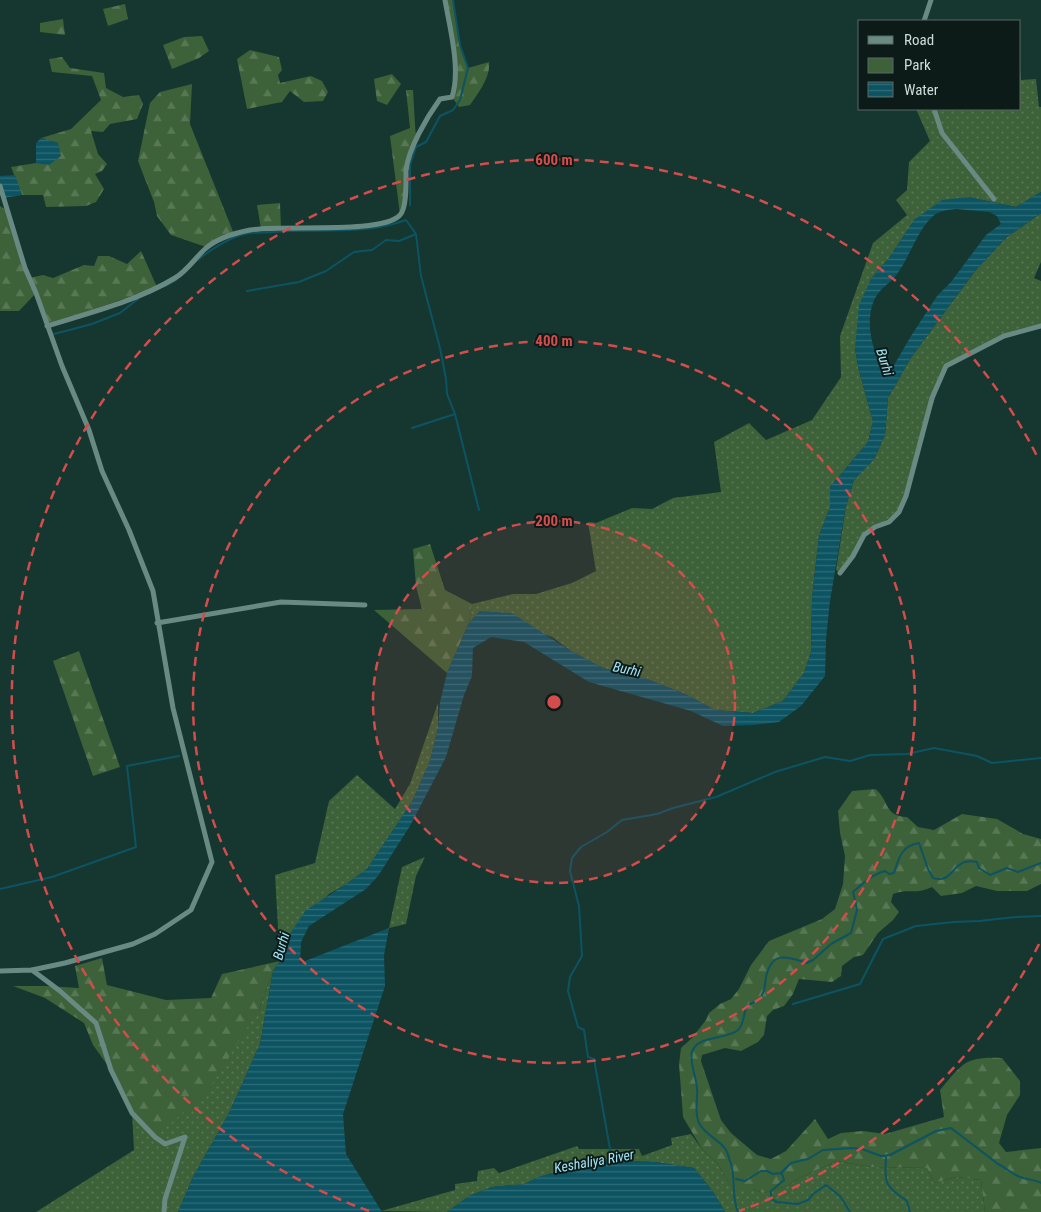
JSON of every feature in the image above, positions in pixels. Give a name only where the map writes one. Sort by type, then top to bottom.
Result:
[{"type":"street","points":[[47,326],[98,311],[157,287],[177,277],[206,247],[234,234],[252,230],[371,225],[389,222],[400,215],[404,208],[407,164],[416,141],[440,99],[452,97],[455,87],[456,68],[445,0]]},
{"type":"street","points":[[924,20],[931,0]]},
{"type":"street","points":[[934,110],[942,133],[994,199]]},
{"type":"street","points":[[0,186],[29,279],[89,430],[102,471],[129,530],[153,591],[173,708],[212,862],[191,910],[155,934],[133,944],[32,970],[0,971]]},
{"type":"street","points":[[840,573],[853,556],[864,535],[875,527],[890,522],[899,512],[906,496],[932,398],[946,366],[1004,336],[1041,326]]},
{"type":"street","points":[[157,623],[281,602],[365,605]]},
{"type":"street","points":[[32,970],[60,991],[96,1023],[111,1070],[132,1113],[155,1137],[166,1144],[185,1137],[165,1199],[164,1212]]},
{"type":"green space","points":[[445,0],[453,0],[460,45],[468,68],[489,62],[486,79],[470,105],[459,107],[452,97],[455,68]]},
{"type":"green space","points":[[125,4],[128,19],[108,26],[103,9]]},
{"type":"green space","points":[[63,19],[65,35],[40,32],[40,23]]},
{"type":"green space","points":[[202,36],[209,51],[199,58],[172,69],[163,45],[184,37]]},
{"type":"green space","points":[[250,50],[279,57],[282,70],[278,75],[280,83],[311,76],[322,81],[328,92],[323,101],[304,102],[290,91],[282,102],[247,109],[237,59]]},
{"type":"green space","points":[[62,57],[70,68],[104,73],[106,88],[123,97],[139,95],[143,104],[137,119],[110,124],[103,132],[91,131],[98,154],[107,164],[102,171],[95,174],[104,189],[96,202],[86,206],[46,207],[43,195],[22,195],[11,167],[36,163],[49,164],[58,143],[41,138],[71,129],[101,100],[92,76],[52,72],[49,59]]},
{"type":"green space","points":[[392,74],[401,84],[387,105],[377,101],[374,79]]},
{"type":"green space","points":[[1036,79],[1039,107],[1041,107],[1041,192],[1016,207],[968,197],[915,219],[889,258],[871,279],[855,348],[859,371],[873,421],[868,442],[830,487],[830,507],[819,536],[812,597],[811,652],[804,673],[783,701],[753,713],[715,710],[685,694],[647,679],[603,668],[571,651],[552,637],[480,611],[469,623],[472,604],[513,594],[536,594],[572,583],[596,571],[588,522],[596,523],[632,508],[652,509],[673,498],[721,492],[714,442],[749,423],[766,440],[812,420],[841,377],[840,336],[873,243],[907,215],[896,200],[907,190],[909,162],[930,141],[916,110],[1021,110],[1021,80]]},
{"type":"green space","points":[[192,84],[190,124],[234,234],[206,247],[171,235],[157,216],[154,202],[138,161],[150,103],[160,92]]},
{"type":"green space","points":[[406,90],[413,90],[416,141],[407,164],[404,208],[400,215],[390,136],[410,128]]},
{"type":"green space","points":[[280,203],[281,228],[261,229],[257,205]]},
{"type":"green space","points":[[0,206],[9,212],[29,278],[43,275],[53,278],[84,265],[94,266],[98,256],[109,256],[127,264],[141,251],[157,287],[47,326],[36,293],[19,311],[0,311]]},
{"type":"green space","points":[[1041,213],[1041,262],[1034,278],[1041,281],[1041,326],[1004,336],[946,366],[899,512],[864,535],[840,573],[836,570],[846,506],[854,480],[874,459],[885,435],[888,398],[910,359],[975,271],[1007,237]]},
{"type":"green space","points":[[430,544],[445,590],[472,604],[469,623],[447,673],[374,610],[422,609],[416,586],[413,549]]},
{"type":"green space","points":[[79,651],[120,767],[93,776],[53,661]]},
{"type":"green space","points":[[438,703],[438,728],[430,761],[412,802],[367,869],[329,894],[289,935],[280,961],[275,875],[315,863],[329,801],[357,775],[395,809],[410,784]]},
{"type":"green space","points":[[875,789],[880,793],[890,811],[899,816],[907,817],[918,827],[934,830],[962,814],[997,819],[1023,834],[1041,839],[1041,884],[1027,891],[997,891],[976,886],[962,893],[941,896],[932,887],[921,891],[893,894],[891,902],[899,912],[878,933],[863,955],[854,957],[842,966],[841,976],[832,982],[799,979],[793,994],[784,1006],[773,1010],[767,1016],[764,1035],[758,1042],[741,1051],[725,1048],[702,1055],[701,1061],[721,1120],[731,1133],[757,1155],[771,1159],[786,1151],[815,1119],[828,1139],[841,1133],[863,1131],[885,1134],[944,1117],[940,1090],[954,1073],[972,1060],[1002,1058],[1020,1081],[1020,1095],[1007,1115],[999,1143],[1006,1152],[1041,1148],[1041,1212],[985,1212],[981,1180],[956,1177],[934,1183],[927,1168],[871,1167],[837,1161],[799,1178],[787,1186],[763,1193],[753,1189],[730,1189],[729,1183],[718,1164],[702,1149],[683,1117],[679,1064],[681,1048],[692,1038],[709,1013],[720,1004],[731,999],[739,989],[751,965],[769,941],[822,919],[835,909],[843,884],[845,856],[838,811],[852,791]]},
{"type":"green space","points":[[425,857],[416,876],[406,924],[389,928],[402,867]]},
{"type":"green space","points":[[102,958],[107,985],[166,1000],[211,998],[222,974],[280,961],[273,971],[259,1009],[207,1092],[155,1137],[132,1113],[111,1070],[93,1045],[84,1023],[45,998],[13,986],[79,988],[75,966]]},
{"type":"green space","points":[[273,971],[260,1044],[229,1113],[193,1177],[178,1212],[36,1212],[134,1150],[132,1113],[259,1009]]},
{"type":"green space","points":[[691,1134],[702,1149],[718,1164],[731,1189],[753,1189],[763,1193],[787,1186],[799,1178],[837,1161],[871,1167],[927,1168],[934,1183],[956,1177],[981,1180],[985,1212],[725,1212],[714,1193],[694,1168],[655,1162],[593,1160],[536,1178],[525,1184],[492,1187],[469,1196],[447,1212],[381,1211],[455,1190],[455,1184],[477,1181],[478,1171],[494,1168],[499,1173],[577,1146],[579,1149],[639,1149],[642,1156],[672,1145],[671,1138]]},
{"type":"water","points":[[41,138],[58,143],[61,156],[49,165],[36,163],[36,143]]},
{"type":"water","points":[[15,175],[22,195],[4,198],[0,186],[0,176]]},
{"type":"water","points":[[1041,192],[1041,213],[1007,237],[975,271],[910,359],[888,398],[885,435],[874,459],[854,480],[846,506],[830,601],[825,676],[801,706],[779,722],[723,726],[691,711],[589,682],[524,642],[491,637],[473,648],[472,676],[464,695],[446,757],[410,826],[378,876],[366,889],[309,926],[301,942],[300,963],[389,928],[384,955],[385,986],[343,1114],[346,1154],[382,1212],[178,1212],[193,1177],[229,1113],[260,1044],[273,971],[280,961],[289,935],[306,910],[367,869],[412,802],[430,761],[438,728],[440,702],[447,673],[469,623],[480,611],[512,613],[571,651],[603,668],[647,679],[685,694],[715,710],[753,713],[783,701],[804,673],[811,652],[812,597],[819,536],[830,507],[830,487],[868,442],[873,421],[859,371],[855,348],[859,305],[871,279],[889,258],[915,219],[942,200],[968,197],[1016,207]],"holes":[[[956,209],[989,212],[997,216],[1001,224],[986,235],[951,282],[937,296],[893,367],[883,370],[876,355],[870,330],[870,314],[877,295],[897,274],[926,223],[933,216],[942,211]]]},
{"type":"water","name":"Keshaliya River","points":[[593,1160],[655,1162],[694,1168],[714,1193],[725,1212],[447,1212],[469,1196],[492,1187],[525,1184],[536,1178]]},
{"type":"waterway","points":[[410,205],[410,165],[416,147],[426,142],[440,116],[453,110],[460,100],[468,68],[460,45],[453,0]]},
{"type":"waterway","points":[[198,260],[224,242],[245,234],[356,230],[389,225],[406,220],[416,234],[421,276],[440,348],[447,394],[455,414],[479,510]]},
{"type":"waterway","points":[[247,291],[299,282],[326,271],[354,252],[372,250],[386,240],[399,241],[416,234]]},
{"type":"waterway","points":[[165,286],[176,280]]},
{"type":"waterway","points":[[54,334],[92,324],[120,313],[138,299]]},
{"type":"waterway","points":[[412,428],[455,414]]},
{"type":"waterway","name":"Keshaliya River","points":[[608,1160],[610,1149],[594,1059],[588,1057],[584,1030],[578,1027],[568,991],[570,977],[582,956],[579,906],[570,871],[572,858],[581,847],[607,832],[622,820],[657,814],[716,797],[775,772],[825,757],[850,761],[870,755],[907,754],[934,748],[977,756],[992,763],[1041,758]]},
{"type":"waterway","points":[[0,889],[52,877],[136,847],[127,766],[179,756]]},
{"type":"waterway","points":[[738,1212],[731,1164],[727,1151],[699,1123],[696,1111],[697,1085],[691,1056],[695,1047],[706,1040],[738,1030],[747,1006],[761,998],[769,968],[776,959],[787,958],[807,963],[831,944],[851,933],[857,910],[853,892],[876,874],[885,871],[889,874],[894,873],[897,862],[908,847],[919,843],[933,878],[940,879],[946,878],[957,866],[969,861],[977,862],[979,868],[990,875],[1007,868],[1018,872],[1041,863]]},
{"type":"waterway","points":[[793,1004],[860,984],[883,939],[916,926],[1041,916]]},
{"type":"waterway","points":[[736,1179],[745,1181],[761,1171],[773,1174],[781,1173],[791,1163],[808,1159],[823,1150],[852,1148],[862,1149],[881,1156],[890,1155],[936,1131],[951,1128],[1015,1175],[1041,1183]]},
{"type":"waterway","points":[[886,1156],[885,1172],[887,1183],[893,1191],[907,1201],[910,1212]]},
{"type":"waterway","points":[[782,1174],[784,1180],[771,1191],[771,1199],[777,1202],[798,1204],[808,1200],[826,1185],[840,1196],[850,1212]]},
{"type":"water label","name":"Burhi","points":[[885,362]]},
{"type":"water label","name":"Burhi","points":[[627,669]]},
{"type":"water label","name":"Burhi","points":[[281,946]]}]
